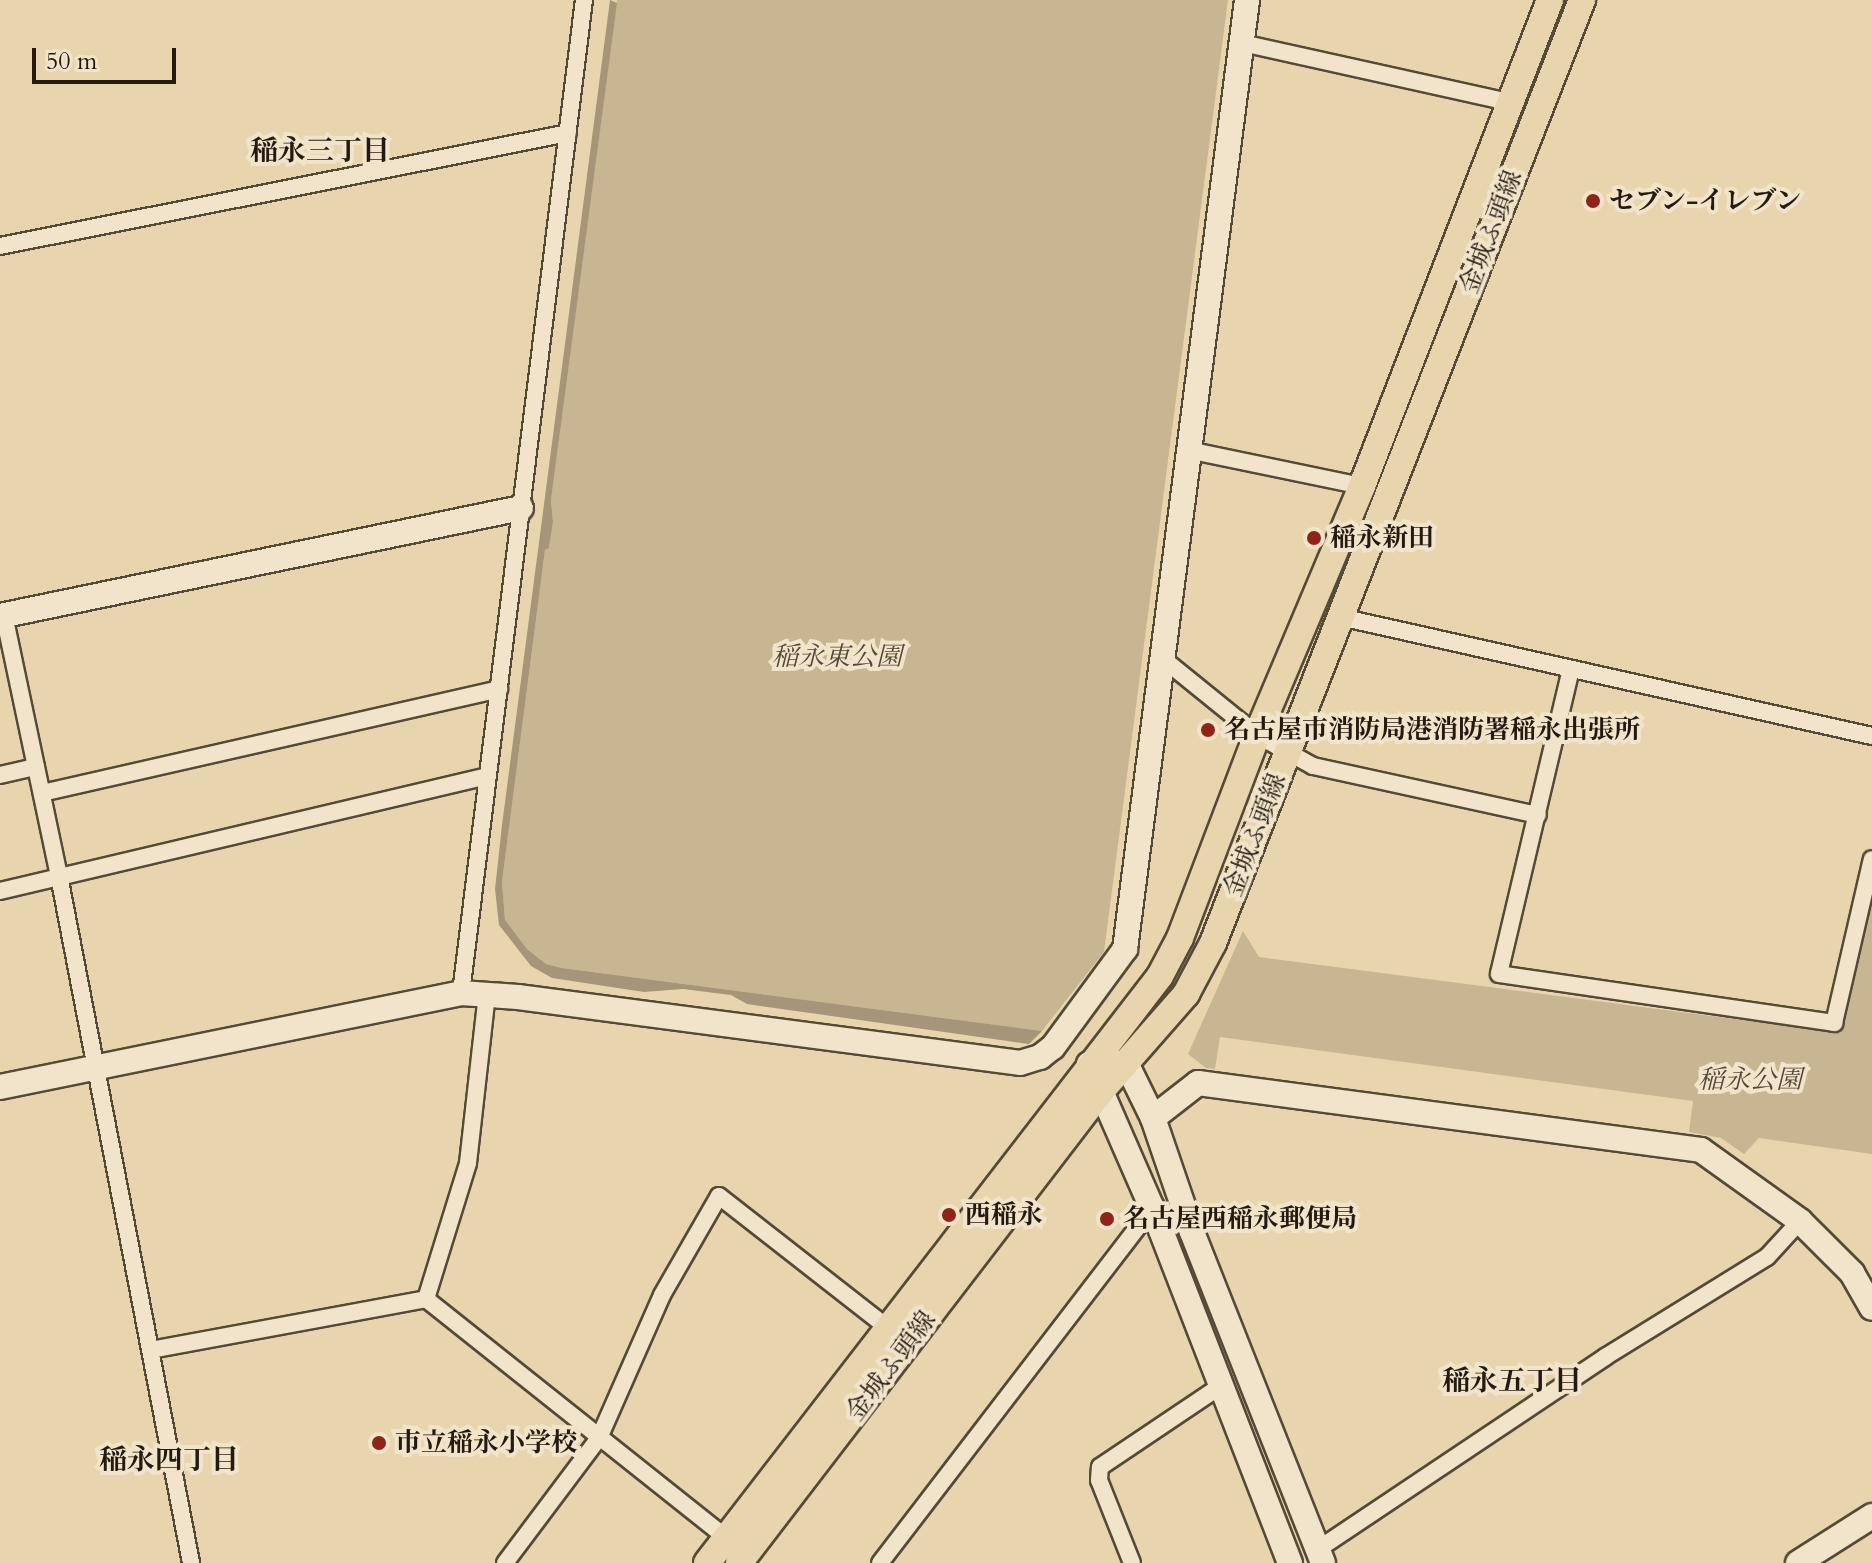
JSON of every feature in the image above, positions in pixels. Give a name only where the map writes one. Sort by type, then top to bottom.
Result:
[{"type":"main road","name":"金城ふ頭線","points":[[744,1554],[888,1328],[1160,976],[1180,938],[1257,735],[1362,486],[1550,0]]},
{"type":"main road","name":"金城ふ頭線","points":[[707,1563],[744,1554],[1102,1090],[1186,994],[1213,943],[1582,0]]},
{"type":"street","points":[[461,993],[584,0]]},
{"type":"street","points":[[0,1087],[461,993],[487,993],[1020,1063],[1040,1057],[1053,1047],[1125,949],[1247,0]]},
{"type":"street","points":[[1242,43],[1512,103]]},
{"type":"street","points":[[0,246],[568,133]]},
{"type":"street","points":[[1188,450],[1362,486]]},
{"type":"street","points":[[191,1563],[59,876],[2,615],[521,508]]},
{"type":"street","points":[[1340,617],[1872,736]]},
{"type":"street","points":[[1162,658],[1257,735],[1313,766],[1538,815]]},
{"type":"street","points":[[1571,669],[1499,974],[1834,1023],[1872,859]]},
{"type":"street","points":[[42,793],[499,689]]},
{"type":"street","points":[[0,775],[36,767]]},
{"type":"street","points":[[0,891],[488,776]]},
{"type":"street","points":[[426,1299],[468,1163],[487,993]]},
{"type":"street","points":[[1290,1563],[1152,1208],[1089,1064],[1126,1063],[1153,1118],[1192,1232],[1320,1557],[1605,1357],[1767,1257],[1800,1221]]},
{"type":"street","points":[[1153,1118],[1198,1083],[1701,1150],[1800,1221],[1862,1271],[1872,1308]]},
{"type":"street","points":[[505,1563],[599,1438],[662,1295],[719,1196],[888,1328]]},
{"type":"street","points":[[880,1563],[1152,1208]]},
{"type":"street","points":[[151,1350],[426,1299],[744,1554]]},
{"type":"street","points":[[1132,1563],[1099,1480],[1100,1467],[1222,1385]]},
{"type":"street","points":[[1798,1563],[1872,1516]]},
{"type":"green space","name":"稲永東公園","points":[[617,0],[1228,0],[1104,952],[1042,1031],[562,968],[546,964],[527,949],[505,921],[502,882],[545,550],[549,547],[553,522],[551,500]]},
{"type":"green space","name":"稲永公園","points":[[1872,902],[1872,1154],[1759,1138],[1744,1154],[1721,1138],[1689,1132],[1693,1101],[1220,1037],[1215,1069],[1206,1068],[1188,1054],[1243,931],[1259,957],[1841,1033]]},
{"type":"shaded area","points":[[610,0],[617,3],[551,500],[553,522],[549,548],[545,550],[502,882],[505,920],[527,949],[546,964],[562,968],[1042,1031],[1029,1044],[747,1004],[731,995],[683,989],[644,992],[552,978],[531,966],[499,925],[495,889],[502,825]]},
{"type":"place","name":"セブン-イレブン","points":[[1593,201]]},
{"type":"place","name":"稲永新田","points":[[1314,538]]},
{"type":"place","name":"名古屋市消防局港消防署稲永出張所","points":[[1208,730]]},
{"type":"place","name":"西稲永","points":[[949,1215]]},
{"type":"place","name":"名古屋西稲永郵便局","points":[[1107,1219]]},
{"type":"place","name":"市立稲永小学校","points":[[379,1443]]},
{"type":"district","name":"稲永三丁目","points":[[320,151]]},
{"type":"district","name":"稲永五丁目","points":[[1512,1381]]},
{"type":"district","name":"稲永四丁目","points":[[169,1460]]}]
